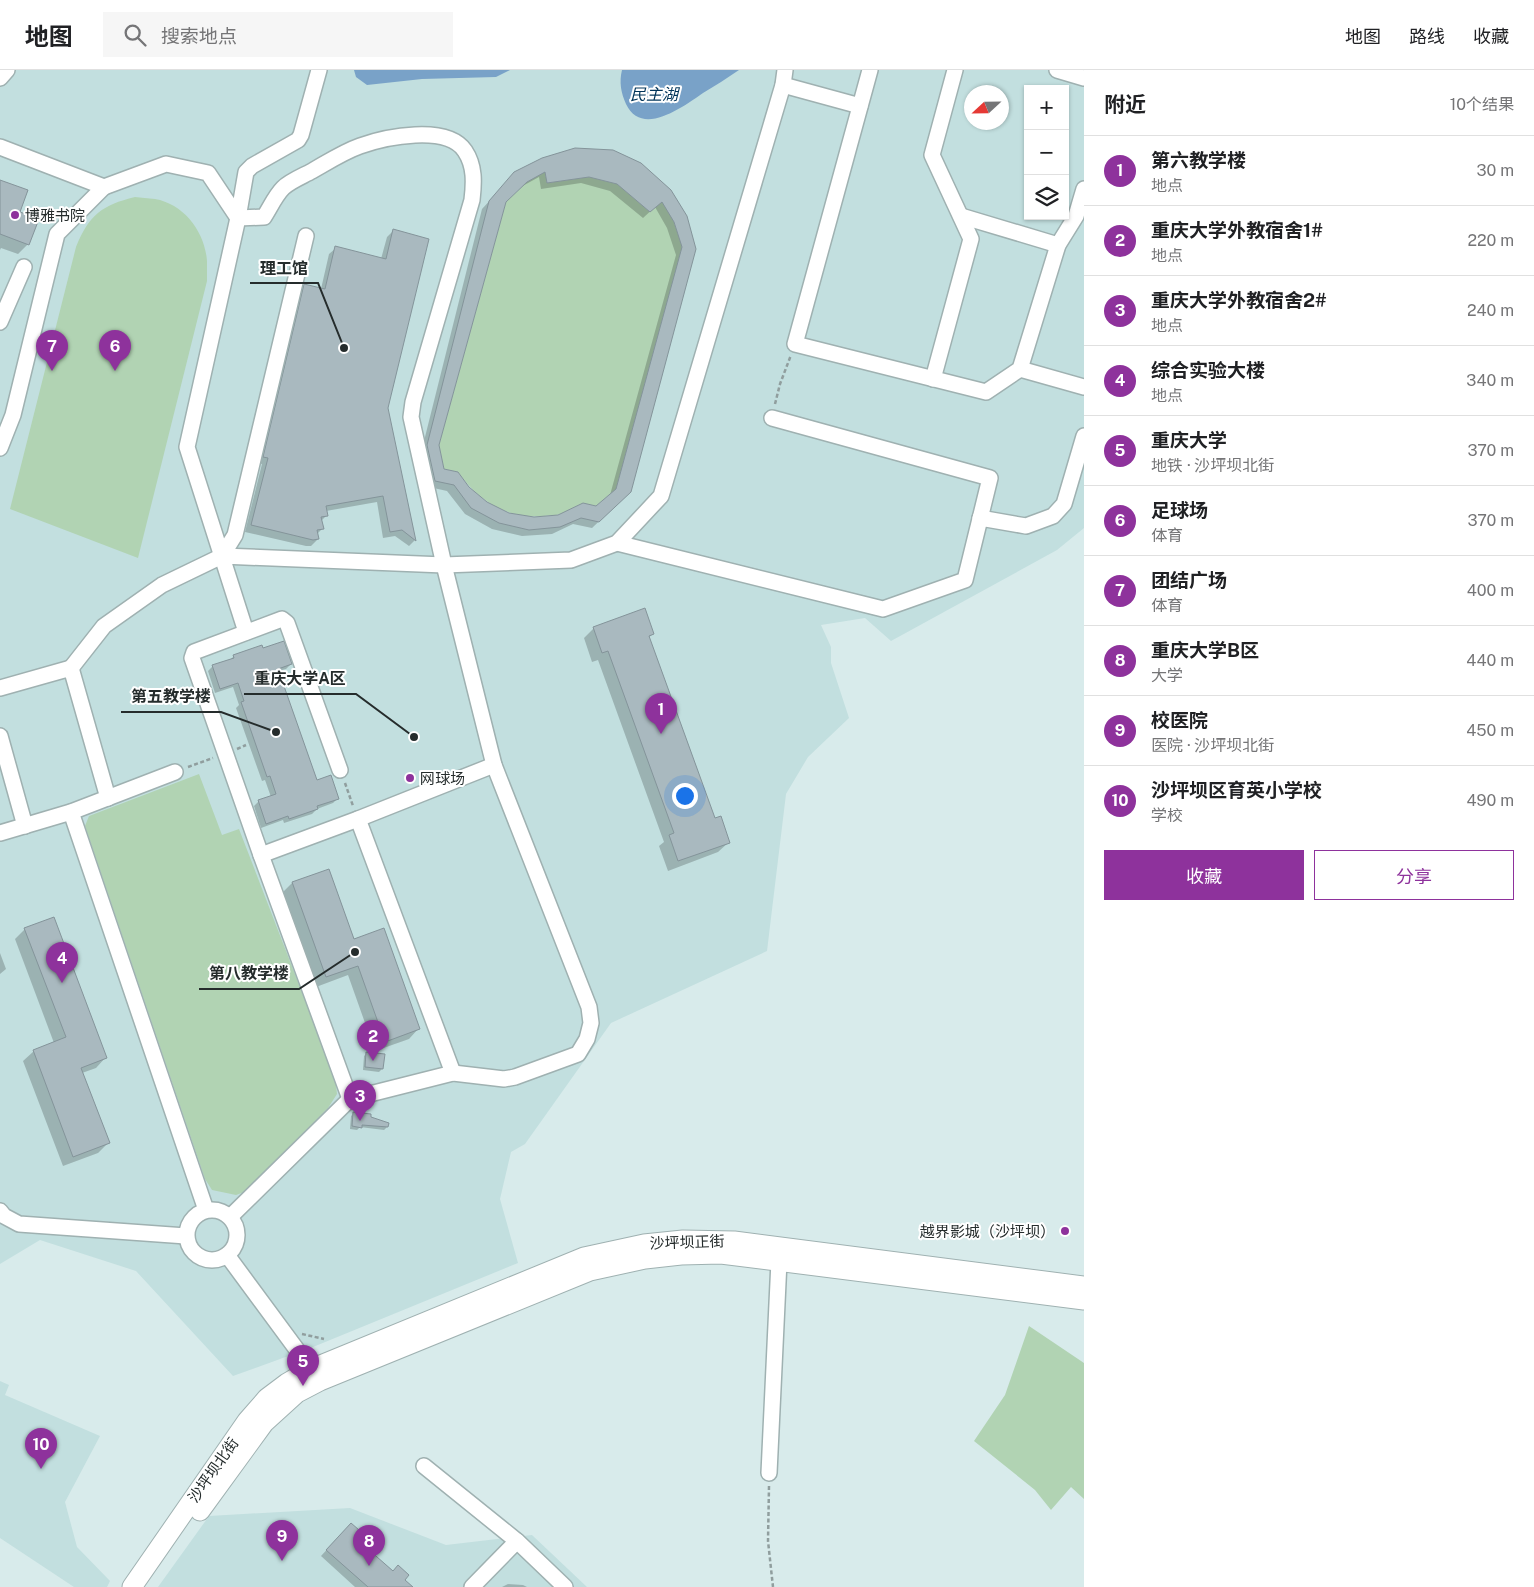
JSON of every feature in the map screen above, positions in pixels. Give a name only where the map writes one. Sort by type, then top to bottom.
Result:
[{"type":"main road","name":"沙坪坝正街","points":[[316,1375],[584,1257],[644,1244],[673,1241],[734,1240],[1084,1286]]},
{"type":"main road","name":"沙坪坝正街","points":[[316,1375],[590,1271],[645,1259],[681,1255],[722,1254],[1084,1300]]},
{"type":"main road","name":"沙坪坝北街","points":[[132,1587],[247,1421],[267,1398],[287,1383],[316,1375]]},
{"type":"main road","name":"沙坪坝北街","points":[[147,1587],[264,1423],[316,1375]]},
{"type":"street","points":[[0,78],[7,70]]},
{"type":"street","points":[[246,632],[187,447],[238,218],[246,172],[252,166],[298,140],[319,70]]},
{"type":"street","points":[[870,70],[795,344],[986,392],[1020,368],[1058,245],[1076,216],[1084,189]]},
{"type":"street","points":[[933,379],[971,239],[932,155],[955,70]]},
{"type":"street","points":[[1057,70],[1084,78]]},
{"type":"street","points":[[0,688],[71,668],[104,626],[162,586],[222,556],[444,565],[570,560],[617,543],[661,496],[784,77],[860,106]]},
{"type":"street","points":[[230,1217],[350,1099],[453,1073],[504,1079],[516,1077],[578,1054],[587,1039],[591,1023],[589,1007],[494,765],[444,565],[411,417],[413,402],[472,200],[474,183],[472,166],[465,150],[455,143],[442,138],[408,134],[360,146],[344,152],[283,188],[264,217],[238,218]]},
{"type":"street","points":[[0,147],[104,187]]},
{"type":"street","points":[[0,448],[13,415],[56,234],[104,187],[166,164],[208,173],[238,218]]},
{"type":"street","points":[[961,216],[1058,245]]},
{"type":"street","points":[[222,556],[235,535],[306,236]]},
{"type":"street","points":[[0,322],[24,267]]},
{"type":"street","points":[[1020,368],[1084,387]]},
{"type":"street","points":[[617,543],[882,609],[965,580],[990,478],[772,418]]},
{"type":"street","points":[[980,518],[1026,526],[1052,516],[1064,504],[1084,436]]},
{"type":"street","points":[[340,770],[287,623],[282,619],[194,652],[192,658],[225,753],[350,1099]]},
{"type":"street","points":[[71,668],[108,798]]},
{"type":"street","points":[[0,736],[25,826]]},
{"type":"street","points":[[261,855],[494,765]]},
{"type":"street","points":[[0,833],[71,812],[175,772]]},
{"type":"street","points":[[71,812],[206,1210]]},
{"type":"street","points":[[358,819],[453,1073]]},
{"type":"street","points":[[215,1209],[230,1217],[237,1233],[236,1242],[227,1255],[220,1259],[204,1259],[192,1251],[186,1236],[187,1227],[191,1219],[198,1213],[215,1209]]},
{"type":"street","points":[[0,1211],[4,1216],[19,1224],[186,1236]]},
{"type":"street","points":[[227,1255],[316,1375]]},
{"type":"street","points":[[769,1472],[779,1261]]},
{"type":"street","points":[[424,1466],[517,1541],[565,1587]]},
{"type":"street","points":[[472,1587],[517,1541]]},
{"type":"path","points":[[772,418],[780,384],[795,344]]},
{"type":"path","points":[[175,772],[246,745]]},
{"type":"path","points":[[340,770],[358,819]]},
{"type":"path","points":[[769,1472],[768,1541],[773,1587]]},
{"type":"shaded area","points":[[0,70],[1084,70],[1084,528],[1057,550],[891,641],[865,618],[821,625],[831,647],[831,663],[849,718],[808,757],[786,794],[767,951],[611,1023],[525,1144],[511,1152],[500,1199],[518,1263],[313,1347],[233,1376],[136,1271],[40,1240],[0,1264]]},
{"type":"shaded area","points":[[0,1381],[9,1385],[5,1395],[100,1436],[65,1502],[77,1547],[110,1581],[107,1587],[74,1587],[0,1538]]},
{"type":"shaded area","points":[[350,1508],[446,1545],[532,1535],[587,1587],[158,1587],[209,1516]]},
{"type":"green space","points":[[545,172],[547,183],[589,177],[617,184],[650,212],[662,201],[674,222],[682,247],[616,489],[596,506],[584,504],[558,515],[530,516],[506,511],[495,506],[475,492],[458,472],[444,469],[439,445],[506,202],[527,182]]},
{"type":"green space","points":[[135,197],[165,202],[184,213],[202,240],[207,261],[207,281],[138,558],[10,509],[76,247],[86,227],[98,213],[114,204]]},
{"type":"green space","points":[[199,774],[222,835],[239,829],[335,1078],[337,1094],[328,1108],[247,1191],[236,1195],[212,1190],[205,1179],[85,826],[89,816]]},
{"type":"green space","points":[[1029,1326],[1084,1363],[1084,1499],[1071,1487],[1051,1510],[1035,1490],[974,1441],[1005,1395]]},
{"type":"water","points":[[354,70],[510,70],[496,77],[422,79],[367,85],[356,77]]},
{"type":"water","name":"民主湖","points":[[622,70],[739,70],[675,111],[652,119],[642,118],[633,114],[626,104],[621,87]]},
{"type":"building","points":[[575,148],[613,150],[641,163],[671,190],[687,216],[696,249],[631,492],[599,522],[581,518],[560,527],[529,530],[499,523],[471,508],[454,485],[435,481],[427,445],[489,201],[514,172],[542,158]],"holes":[[[545,172],[547,183],[589,177],[617,184],[650,212],[662,202],[674,222],[682,247],[616,489],[596,506],[583,503],[558,515],[534,517],[509,513],[487,502],[469,487],[458,472],[444,469],[439,445],[506,202],[527,182]]]},
{"type":"building","name":"博雅书院","points":[[0,180],[28,190],[20,212],[39,219],[29,245],[0,234]]},
{"type":"building","points":[[393,229],[429,239],[388,408],[416,541],[402,530],[390,532],[383,496],[326,506],[328,516],[321,517],[324,529],[317,530],[319,539],[313,540],[251,525],[268,458],[263,457],[304,284],[325,289],[335,246],[386,259]]},
{"type":"building","points":[[645,608],[654,634],[649,636],[715,818],[721,816],[730,843],[678,861],[669,835],[674,833],[608,651],[602,653],[593,627]]},
{"type":"building","points":[[284,641],[292,664],[278,669],[317,780],[331,775],[339,799],[317,806],[318,809],[289,819],[288,816],[266,824],[258,800],[276,794],[270,776],[267,777],[241,702],[244,701],[238,683],[220,689],[212,665],[234,658],[233,655],[262,645],[263,648]]},
{"type":"building","points":[[329,869],[354,939],[384,928],[420,1029],[385,1042],[358,966],[326,977],[292,882]]},
{"type":"building","points":[[54,917],[107,1058],[81,1068],[110,1143],[73,1157],[33,1050],[66,1037],[24,928]]},
{"type":"building","points":[[366,1052],[385,1054],[383,1069],[365,1067]]},
{"type":"building","points":[[353,1112],[371,1114],[371,1117],[389,1123],[388,1127],[362,1125],[362,1128],[352,1126]]},
{"type":"building","points":[[351,1523],[366,1536],[360,1542],[393,1571],[398,1565],[409,1575],[405,1580],[413,1587],[368,1587],[326,1550]]},
{"type":"place","name":"博雅书院","points":[[15,215]]},
{"type":"place","name":"理工馆","points":[[344,348]]},
{"type":"place","name":"团结广场","points":[[52,371]]},
{"type":"place","name":"足球场","points":[[115,371]]},
{"type":"place","name":"第五教学楼","points":[[276,732]]},
{"type":"place","name":"第六教学楼","points":[[661,734]]},
{"type":"place","name":"重庆大学A区","points":[[414,737]]},
{"type":"place","name":"网球场","points":[[410,778]]},
{"type":"place","name":"第八教学楼","points":[[355,952]]},
{"type":"place","name":"综合实验大楼","points":[[62,983]]},
{"type":"place","name":"重庆大学外教宿舍1#","points":[[373,1061]]},
{"type":"place","name":"重庆大学外教宿舍2#","points":[[360,1121]]},
{"type":"place","name":"越界影城（沙坪坝）","points":[[1065,1231]]},
{"type":"place","name":"重庆大学","points":[[303,1386]]},
{"type":"place","name":"沙坪坝区育英小学校","points":[[41,1469]]},
{"type":"place","name":"校医院","points":[[282,1561]]},
{"type":"place","name":"重庆大学B区","points":[[369,1566]]}]
